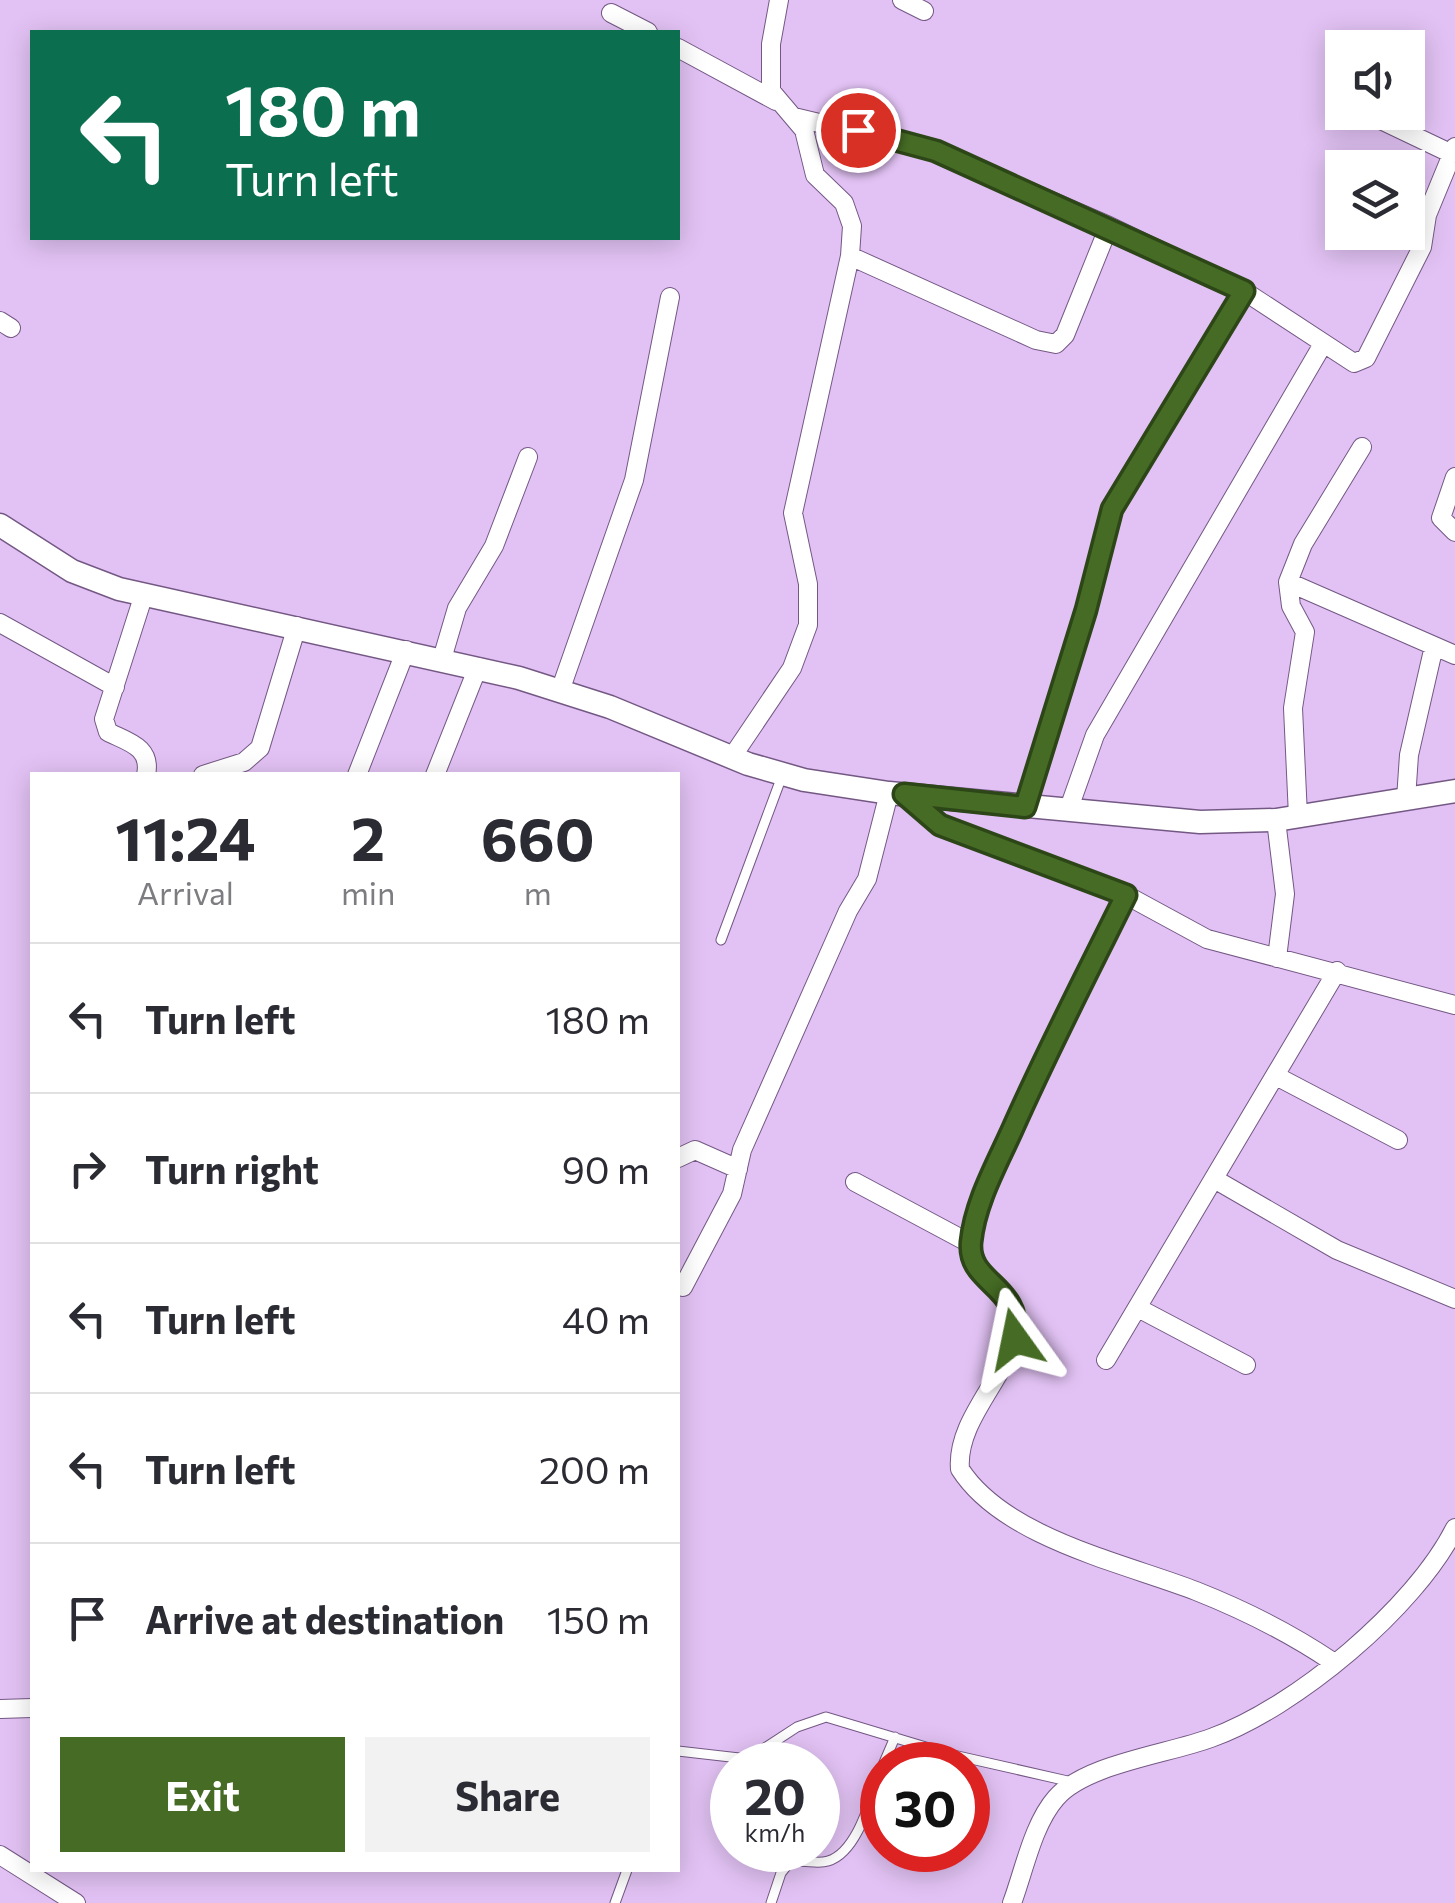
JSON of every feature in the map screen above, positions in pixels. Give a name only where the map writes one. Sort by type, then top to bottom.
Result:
[{"type":"main road","points":[[0,524],[139,614],[297,626],[442,658],[560,691],[783,774],[896,794],[1200,822],[1287,818],[1455,791]]},
{"type":"street","points":[[776,101],[768,78],[779,0]]},
{"type":"street","points":[[902,0],[924,11]]},
{"type":"street","points":[[612,13],[644,30]]},
{"type":"street","points":[[680,49],[776,101],[794,117],[804,130],[815,175],[848,212],[850,256],[793,514],[808,584],[808,625],[792,668],[732,758]]},
{"type":"street","points":[[794,117],[936,151],[1109,226],[1244,291],[1354,363],[1366,358],[1422,247],[1427,214],[1454,151],[1405,130]]},
{"type":"street","points":[[850,256],[1036,340],[1056,344],[1065,335],[1109,226]]},
{"type":"street","points":[[1025,807],[1086,610],[1112,509],[1244,291]]},
{"type":"street","points":[[560,691],[634,480],[670,297]]},
{"type":"street","points":[[1068,811],[1096,735],[1322,344]]},
{"type":"street","points":[[1276,958],[1285,894],[1293,708],[1304,632],[1288,595],[1288,582],[1303,544],[1362,447]]},
{"type":"street","points":[[442,658],[457,608],[494,546],[528,457]]},
{"type":"street","points":[[1455,477],[1441,518],[1455,532]]},
{"type":"street","points":[[1288,582],[1455,655]]},
{"type":"street","points":[[139,614],[104,725],[139,747],[146,756],[146,772]]},
{"type":"street","points":[[0,624],[116,686]]},
{"type":"street","points":[[212,772],[244,762],[260,748],[297,626]]},
{"type":"street","points":[[1406,799],[1409,755],[1434,646]]},
{"type":"street","points":[[358,772],[406,650]]},
{"type":"street","points":[[436,772],[478,668]]},
{"type":"street","points":[[683,1286],[732,1194],[742,1150],[848,910],[862,894],[896,794],[940,825],[1126,895],[1207,939],[1337,971],[1455,1006]]},
{"type":"street","points":[[1126,895],[988,1185],[971,1244],[979,1270],[1004,1292],[1018,1319],[1015,1339],[959,1456],[966,1478],[1015,1518],[1048,1536],[1235,1607],[1333,1662]]},
{"type":"street","points":[[1106,1360],[1337,971]]},
{"type":"street","points":[[1276,1076],[1398,1140]]},
{"type":"street","points":[[680,1157],[695,1150],[738,1168]]},
{"type":"street","points":[[1216,1180],[1337,1250],[1455,1299]]},
{"type":"street","points":[[854,1182],[971,1244]]},
{"type":"street","points":[[1138,1308],[1246,1366]]},
{"type":"street","points":[[1012,1903],[1048,1811],[1075,1782],[1240,1727],[1333,1662],[1409,1592],[1432,1566],[1455,1528]]},
{"type":"street","points":[[0,1709],[30,1708]]},
{"type":"street","points":[[0,1856],[76,1903]]},
{"type":"lane","points":[[722,940],[783,774]]},
{"type":"lane","points":[[680,1751],[748,1759],[797,1727],[826,1717],[994,1766],[1075,1782]]},
{"type":"lane","points":[[893,1742],[895,1737]]},
{"type":"lane","points":[[771,1903],[781,1873],[790,1863],[822,1862],[842,1854],[860,1815]]},
{"type":"lane","points":[[615,1903],[626,1872]]},
{"type":"route","points":[[858,130],[936,151],[1194,264],[1244,291],[1112,509],[1086,610],[1025,807],[904,794],[940,825],[1126,895],[1038,1072],[977,1214],[972,1256],[979,1270],[1013,1304],[1018,1319],[1015,1339]]}]
